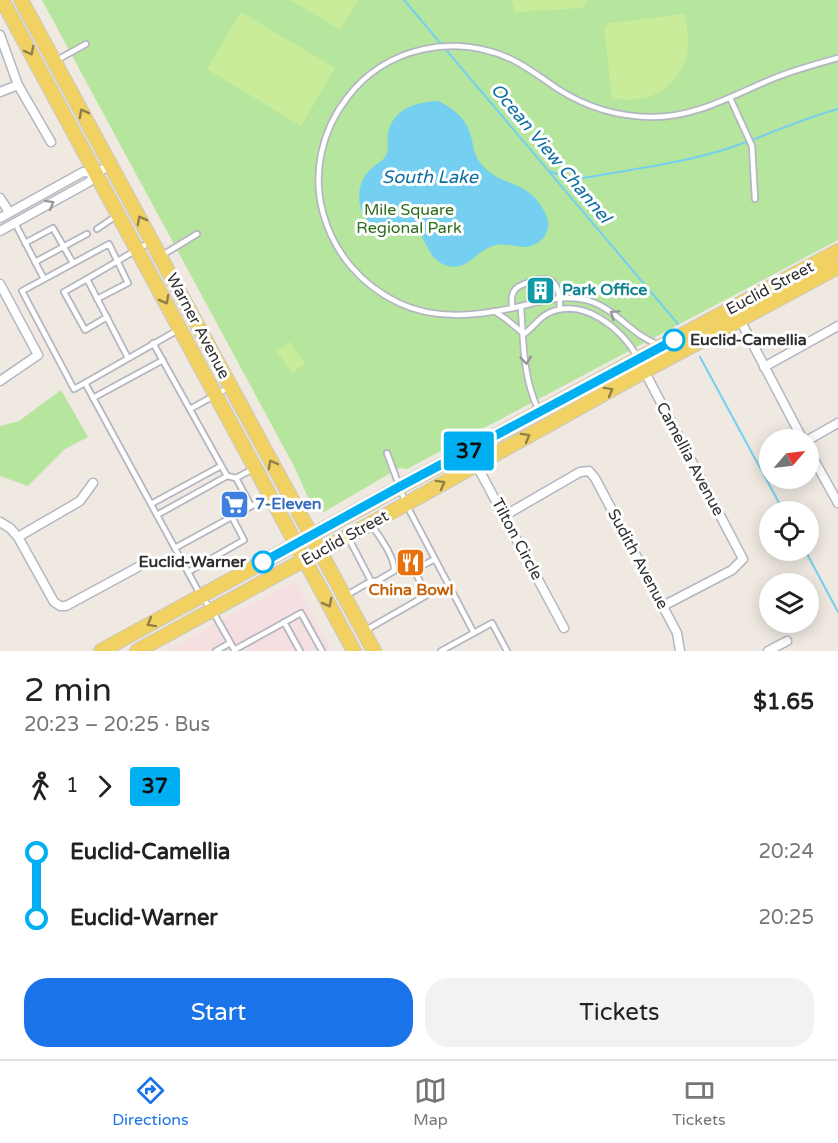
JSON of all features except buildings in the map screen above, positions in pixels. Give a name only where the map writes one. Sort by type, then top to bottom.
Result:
[{"type":"main road","name":"Warner Avenue","points":[[2,0],[354,651]]},
{"type":"main road","name":"Warner Avenue","points":[[21,0],[374,651]]},
{"type":"main road","name":"Euclid Street","points":[[136,651],[321,552],[477,464],[641,365],[662,346],[838,251]]},
{"type":"main road","name":"Euclid Street","points":[[101,651],[540,412],[740,321],[838,267]]},
{"type":"street","points":[[0,35],[18,85],[51,142]]},
{"type":"street","points":[[0,92],[18,85]]},
{"type":"street","points":[[0,231],[88,183],[96,173],[111,165]]},
{"type":"street","points":[[0,218],[83,172],[96,173]]},
{"type":"street","points":[[0,198],[9,213]]},
{"type":"street","points":[[0,284],[38,355],[0,381]]},
{"type":"street","points":[[733,308],[799,429]]},
{"type":"street","points":[[764,367],[838,326]]},
{"type":"street","name":"Camellia Avenue","points":[[641,365],[743,559],[732,570],[663,606]]},
{"type":"street","points":[[819,433],[838,423]]},
{"type":"street","name":"Tilton Circle","points":[[470,451],[564,628]]},
{"type":"street","points":[[819,469],[838,503]]},
{"type":"street","name":"Sudith Avenue","points":[[504,516],[580,472],[589,471],[595,478],[677,633],[678,650]]},
{"type":"street","points":[[18,537],[80,501],[93,483]]},
{"type":"street","points":[[0,522],[18,537],[54,602],[60,606],[66,606],[138,567]]},
{"type":"street","points":[[768,651],[787,641]]},
{"type":"lane","points":[[55,61],[86,44]]},
{"type":"lane","points":[[662,346],[644,339],[611,311],[583,299],[560,297],[494,311],[448,315],[424,311],[399,303],[373,288],[358,274],[337,247],[322,211],[318,191],[319,163],[326,135],[334,117],[351,91],[379,68],[418,50],[435,46],[459,45],[495,53],[512,59],[568,95],[614,113],[635,116],[677,115],[706,108],[802,67],[838,58]]},
{"type":"lane","points":[[730,98],[752,146],[755,199]]},
{"type":"lane","points":[[97,229],[119,214]]},
{"type":"lane","points":[[15,223],[44,279]]},
{"type":"lane","points":[[25,243],[53,228],[73,263]]},
{"type":"lane","points":[[35,262],[87,234]]},
{"type":"lane","points":[[160,256],[196,234]]},
{"type":"lane","points":[[107,317],[85,330],[64,292],[152,241]]},
{"type":"lane","points":[[97,299],[128,283],[109,244],[22,291],[74,388],[180,329]]},
{"type":"lane","points":[[87,279],[128,357]]},
{"type":"lane","points":[[512,308],[512,295],[519,286],[538,279],[546,279],[555,284],[560,297],[560,309]]},
{"type":"lane","points":[[521,306],[525,364],[540,412]]},
{"type":"lane","points":[[524,334],[548,313],[560,309],[585,312],[600,317],[615,327],[627,340],[641,365]]},
{"type":"lane","points":[[494,311],[524,334]]},
{"type":"lane","points":[[153,343],[227,477]]},
{"type":"lane","points":[[93,398],[163,360]]},
{"type":"lane","points":[[85,383],[201,596],[212,610],[234,650],[301,613],[322,651]]},
{"type":"lane","points":[[190,409],[231,387]]},
{"type":"lane","points":[[387,453],[406,504],[474,633]]},
{"type":"lane","points":[[151,504],[221,466]]},
{"type":"lane","points":[[157,515],[227,477],[236,478],[255,468]]},
{"type":"lane","points":[[236,478],[251,506]]},
{"type":"lane","points":[[175,548],[270,496]]},
{"type":"lane","points":[[188,572],[244,540],[232,517]]},
{"type":"lane","points":[[345,596],[394,571],[395,565],[380,536],[370,524]]},
{"type":"lane","points":[[348,537],[371,581]]},
{"type":"lane","points":[[363,632],[427,595],[414,570],[435,559]]},
{"type":"lane","points":[[284,622],[300,651]]},
{"type":"lane","points":[[441,651],[492,623],[507,651]]},
{"type":"lane","points":[[216,651],[230,643]]},
{"type":"shaded area","points":[[294,581],[332,651],[165,651]]},
{"type":"green space","name":"Mile Square Regional Park","points":[[42,0],[838,0],[838,240],[407,469],[399,468],[324,512],[313,509],[295,468]]},
{"type":"green space","points":[[290,0],[358,0],[340,30]]},
{"type":"green space","points":[[512,0],[587,1],[582,8],[515,12]]},
{"type":"green space","points":[[241,12],[335,68],[301,126],[207,69]]},
{"type":"green space","points":[[685,14],[688,39],[687,56],[680,72],[668,86],[645,98],[612,99],[604,28],[610,23]]},
{"type":"green space","points":[[290,342],[305,363],[292,373],[276,351]]},
{"type":"green space","points":[[61,390],[88,437],[65,449],[28,486],[0,476],[0,426],[19,421]]},
{"type":"water","name":"South Lake","points":[[438,101],[463,119],[480,163],[499,178],[524,189],[539,203],[548,221],[547,232],[541,240],[525,247],[493,246],[465,264],[453,267],[439,262],[431,254],[415,227],[406,225],[382,232],[367,220],[359,200],[360,187],[366,174],[386,156],[388,134],[394,118],[406,108]]},
{"type":"waterway","name":"Ocean View Channel","points":[[404,0],[678,324]]},
{"type":"waterway","points":[[549,171],[568,178],[583,178],[686,160],[735,146],[838,109]]},
{"type":"waterway","name":"Ocean View Channel","points":[[700,357],[778,501]]},
{"type":"waterway","name":"Ocean View Channel","points":[[811,561],[838,612]]},
{"type":"bus line","name":"37","points":[[263,562],[674,340]]},
{"type":"place","name":"Park Office","points":[[541,290]]},
{"type":"place","name":"Euclid-Camellia","points":[[674,340]]},
{"type":"place","name":"7-Eleven","points":[[234,504]]},
{"type":"place","name":"Euclid-Warner","points":[[263,562]]},
{"type":"place","name":"China Bowl","points":[[411,562]]}]
